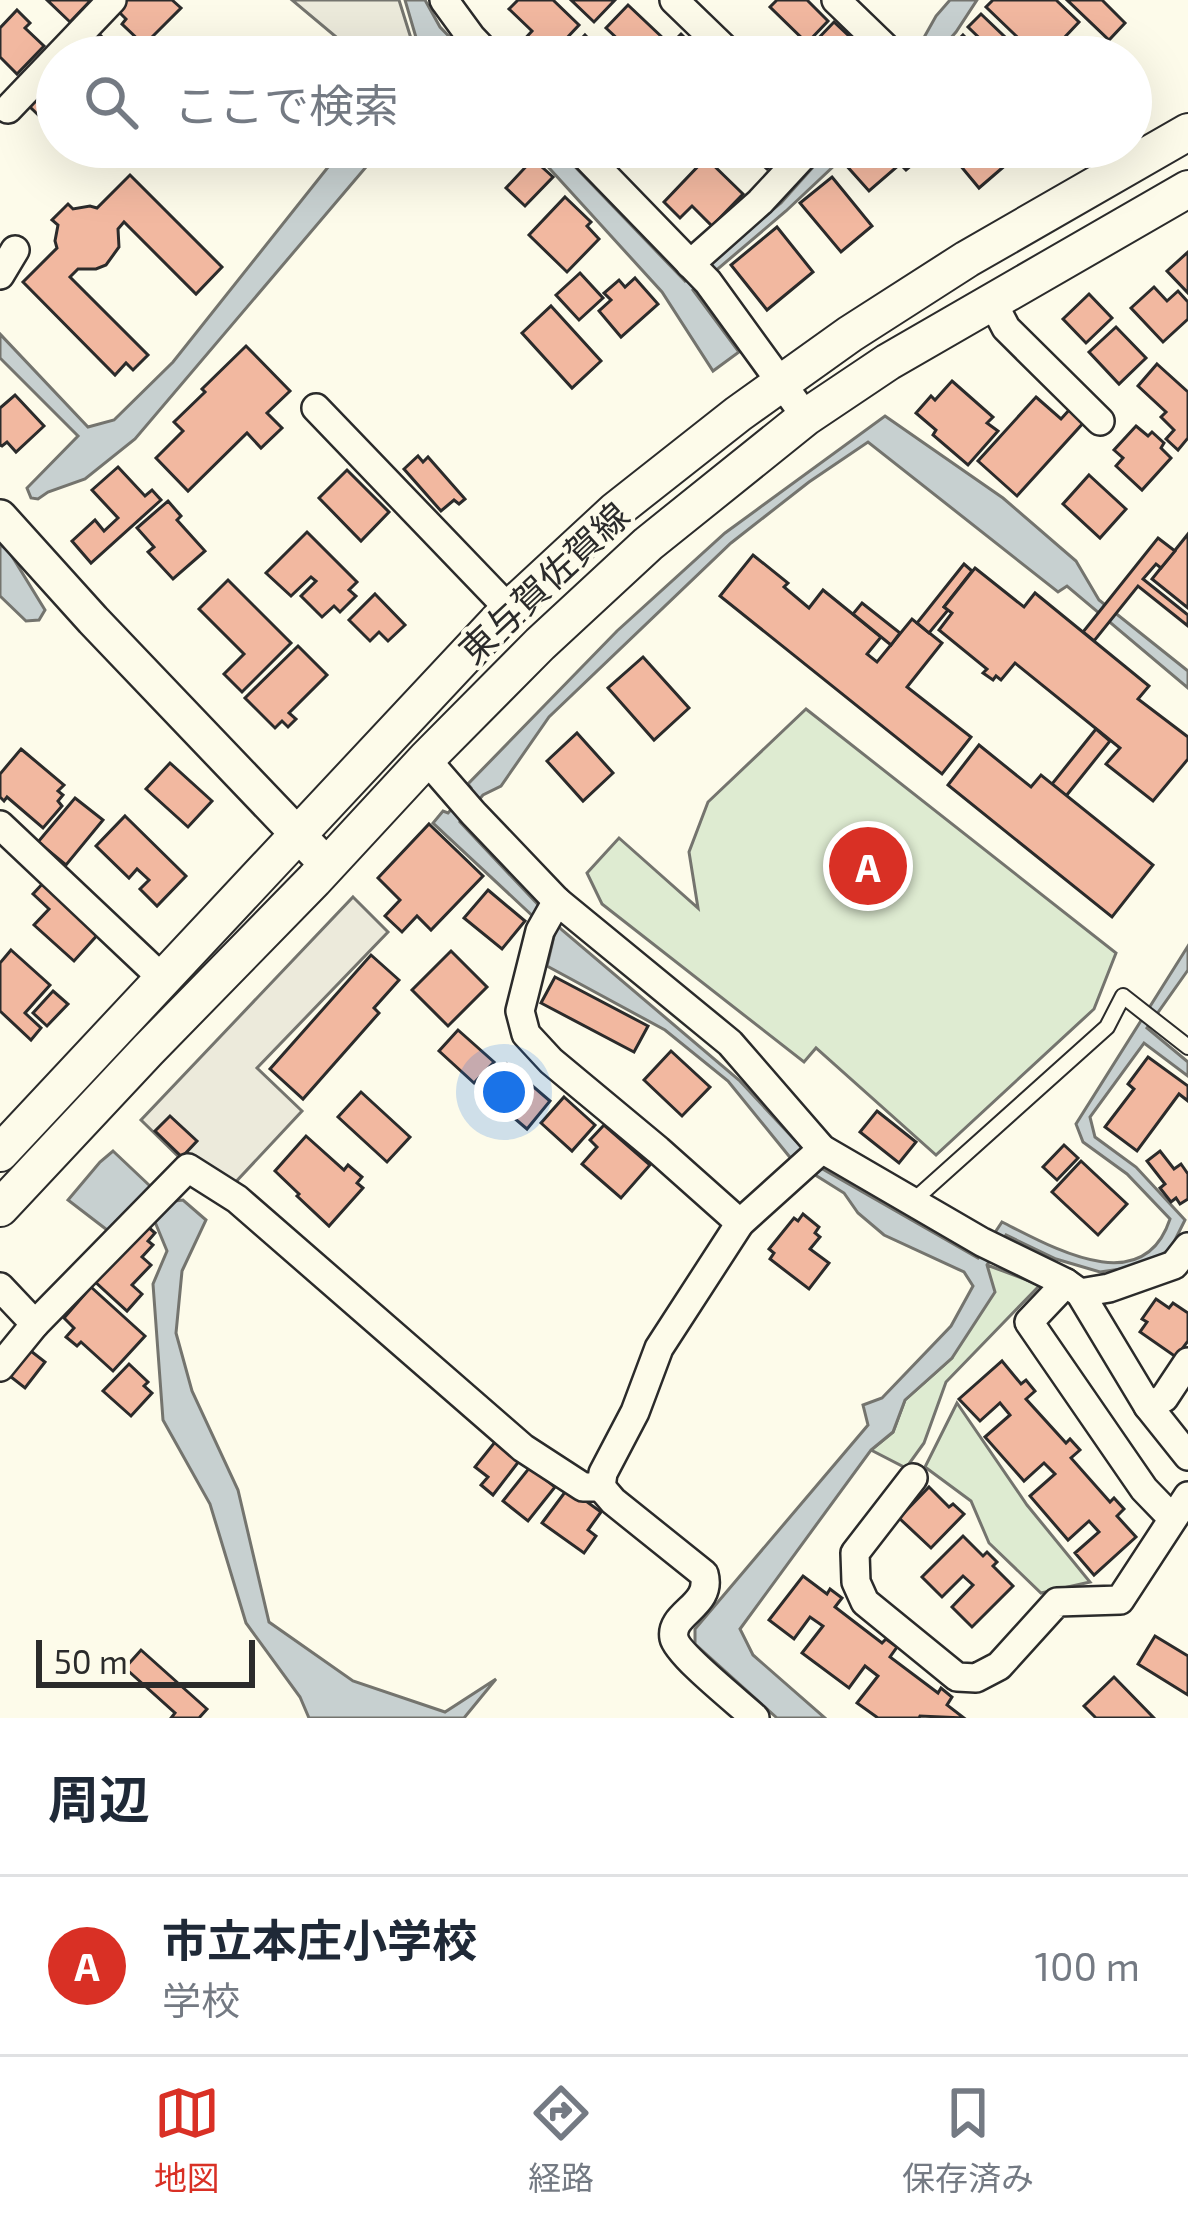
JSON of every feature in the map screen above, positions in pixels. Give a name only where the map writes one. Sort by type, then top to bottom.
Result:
[{"type":"main road","name":"東与賀佐賀線","points":[[1152,153],[1188,132]]},
{"type":"main road","name":"東与賀佐賀線","points":[[0,1153],[509,609],[614,511],[850,334],[967,259],[1125,168]]},
{"type":"main road","name":"東与賀佐賀線","points":[[0,1208],[426,759],[648,544],[806,417],[888,362],[1188,189]]},
{"type":"street","points":[[78,36],[112,0]]},
{"type":"street","points":[[444,0],[470,36]]},
{"type":"street","points":[[674,0],[711,36]]},
{"type":"street","points":[[836,0],[874,36]]},
{"type":"street","points":[[8,109],[36,80]]},
{"type":"street","points":[[598,168],[699,273],[806,417]]},
{"type":"street","points":[[699,273],[792,168]]},
{"type":"street","points":[[0,275],[15,250]]},
{"type":"street","points":[[992,301],[1006,328],[1100,422]]},
{"type":"street","points":[[316,408],[509,609]]},
{"type":"street","points":[[0,518],[327,865]]},
{"type":"street","points":[[426,759],[550,915],[730,1043],[812,1158],[912,1202],[1073,1288],[1109,1288],[1174,1265],[1188,1247]]},
{"type":"street","points":[[0,825],[162,978]]},
{"type":"street","points":[[550,915],[520,1011],[526,1034],[550,1061],[740,1223]]},
{"type":"street","points":[[755,1718],[675,1642],[678,1623],[702,1597],[707,1584],[704,1574],[614,1501],[601,1486],[602,1473],[635,1412],[658,1348],[740,1223],[812,1158]]},
{"type":"street","points":[[0,1366],[188,1168],[237,1199],[524,1448],[583,1487],[601,1486]]},
{"type":"street","points":[[0,1287],[35,1324]]},
{"type":"street","points":[[1073,1288],[1148,1406],[1188,1456]]},
{"type":"street","points":[[913,1478],[855,1553],[856,1582],[865,1602],[957,1677],[976,1678],[999,1666],[1058,1602],[1120,1600],[1180,1507],[1144,1489],[1029,1322],[1073,1288]]},
{"type":"street","points":[[1148,1406],[1164,1398],[1188,1361]]},
{"type":"lane","points":[[912,1202],[1107,1027],[1123,996],[1188,1047]]},
{"type":"green space","points":[[806,709],[1116,953],[1094,1009],[936,1155],[816,1048],[804,1062],[602,904],[587,873],[619,838],[698,908],[689,852],[708,802]]},
{"type":"green space","points":[[987,1265],[1040,1285],[946,1382],[924,1443],[906,1468],[871,1450],[893,1432],[905,1400],[952,1358]]},
{"type":"green space","points":[[957,1403],[1027,1505],[1090,1582],[1041,1593],[989,1543],[971,1501],[925,1467]]},
{"type":"shaded area","points":[[292,0],[399,0],[410,36],[335,36]]},
{"type":"shaded area","points":[[405,0],[425,0],[449,36],[416,36]]},
{"type":"shaded area","points":[[950,0],[977,0],[952,36],[925,36]]},
{"type":"shaded area","points":[[327,168],[365,168],[135,439],[85,479],[31,498],[27,488],[78,436],[0,358],[0,334],[88,427],[114,420],[173,362]]},
{"type":"shaded area","points":[[549,168],[576,168],[685,281],[781,203],[812,168],[832,168],[693,290],[739,352],[713,371],[662,292]]},
{"type":"shaded area","points":[[885,416],[1003,498],[1076,561],[1099,600],[1188,671],[1188,688],[1067,586],[1058,592],[868,442],[731,543],[549,717],[501,786],[483,795],[460,822],[562,930],[739,1080],[821,1168],[978,1258],[1002,1222],[1095,1261],[1139,1258],[1157,1244],[1170,1219],[1127,1174],[1083,1142],[1076,1124],[1188,946],[1188,970],[1147,1028],[1188,1062],[1188,1076],[1144,1043],[1090,1117],[1095,1137],[1136,1167],[1185,1220],[1171,1248],[1148,1265],[1100,1272],[1056,1259],[1006,1235],[987,1265],[995,1292],[952,1358],[905,1400],[893,1432],[871,1450],[740,1629],[753,1655],[825,1718],[777,1718],[695,1644],[695,1629],[868,1425],[863,1405],[882,1398],[951,1326],[973,1286],[964,1272],[884,1235],[858,1213],[844,1193],[793,1161],[728,1081],[665,1030],[547,966],[554,936],[433,823],[443,811],[448,813],[471,788],[468,784],[617,631],[725,533]]},
{"type":"shaded area","points":[[0,544],[45,610],[39,620],[26,621],[0,596]]},
{"type":"shaded area","points":[[353,897],[388,932],[257,1068],[302,1111],[230,1188],[182,1160],[141,1120]]},
{"type":"shaded area","points":[[113,1151],[167,1202],[183,1200],[206,1220],[182,1271],[176,1333],[192,1391],[238,1490],[269,1622],[353,1681],[445,1712],[496,1679],[464,1718],[309,1718],[300,1697],[246,1623],[210,1504],[163,1420],[153,1284],[167,1251],[155,1222],[136,1209],[111,1233],[68,1200]]},
{"type":"building","points":[[47,0],[91,0],[70,22]]},
{"type":"building","points":[[126,0],[172,0],[181,8],[153,36],[135,36],[122,24],[126,19],[117,10]]},
{"type":"building","points":[[518,0],[553,0],[579,25],[569,36],[527,36],[532,31],[509,9]]},
{"type":"building","points":[[571,0],[615,0],[594,22]]},
{"type":"building","points":[[777,0],[807,0],[828,21],[814,36],[800,36],[770,7]]},
{"type":"building","points":[[993,0],[1056,0],[1079,22],[1066,36],[1016,36],[986,7]]},
{"type":"building","points":[[1067,0],[1102,0],[1125,23],[1113,36],[1105,36]]},
{"type":"building","points":[[628,5],[661,36],[615,36],[606,28]]},
{"type":"building","points":[[17,10],[36,38],[36,54],[17,74],[0,57],[0,28]]},
{"type":"building","points":[[981,14],[1004,36],[977,36],[968,27]]},
{"type":"building","points":[[834,22],[849,36],[821,36]]},
{"type":"building","points":[[525,168],[543,168],[553,177],[525,206],[506,188]]},
{"type":"building","points":[[696,168],[716,168],[743,194],[712,226],[692,206],[680,218],[664,202]]},
{"type":"building","points":[[849,168],[895,168],[869,191]]},
{"type":"building","points":[[962,168],[1002,168],[979,188]]},
{"type":"building","points":[[130,175],[222,267],[196,294],[124,222],[118,229],[119,247],[106,265],[78,269],[70,277],[148,355],[133,370],[126,363],[115,375],[23,282],[57,248],[58,225],[52,220],[68,204],[73,209],[97,208]]},
{"type":"building","points":[[832,177],[872,226],[841,252],[800,203]]},
{"type":"building","points":[[565,197],[591,222],[587,226],[599,239],[567,272],[529,235]]},
{"type":"building","points":[[777,227],[813,272],[767,310],[731,265]]},
{"type":"building","points":[[1188,252],[1188,293],[1167,271]]},
{"type":"building","points":[[580,273],[603,298],[579,320],[556,295]]},
{"type":"building","points":[[635,278],[658,304],[621,337],[599,311],[611,300],[604,293],[619,280],[625,287]]},
{"type":"building","points":[[1154,287],[1167,301],[1178,291],[1188,302],[1188,319],[1163,342],[1131,308]]},
{"type":"building","points":[[1089,294],[1112,318],[1086,343],[1063,319]]},
{"type":"building","points":[[551,306],[601,361],[572,388],[522,333]]},
{"type":"building","points":[[1116,327],[1146,358],[1119,384],[1089,352]]},
{"type":"building","points":[[246,346],[290,391],[267,413],[282,428],[261,448],[247,433],[188,491],[156,458],[183,431],[174,422]]},
{"type":"building","points":[[1157,364],[1188,392],[1188,438],[1178,450],[1166,439],[1174,430],[1161,417],[1166,412],[1138,386]]},
{"type":"building","points":[[952,381],[993,417],[987,423],[998,431],[968,465],[916,413]]},
{"type":"building","points":[[15,395],[44,426],[16,452],[7,442],[0,445],[0,408]]},
{"type":"building","points":[[1036,397],[1061,419],[1071,408],[1085,421],[1017,496],[978,461]]},
{"type":"building","points":[[1136,426],[1148,436],[1152,432],[1171,458],[1142,490],[1116,466],[1123,458],[1114,450]]},
{"type":"building","points":[[418,456],[423,462],[428,457],[465,499],[459,504],[454,500],[441,511],[404,469]]},
{"type":"building","points":[[118,467],[145,496],[152,490],[161,500],[91,563],[72,541],[95,520],[104,531],[118,518],[92,490]]},
{"type":"building","points":[[347,470],[389,512],[361,541],[319,498]]},
{"type":"building","points":[[1089,475],[1126,509],[1100,538],[1063,504]]},
{"type":"building","points":[[168,501],[181,516],[177,520],[205,551],[173,579],[148,552],[154,547],[137,528]]},
{"type":"building","points":[[307,532],[357,582],[349,590],[356,596],[340,612],[334,606],[322,617],[301,596],[316,581],[311,577],[291,596],[266,573]]},
{"type":"building","points":[[1188,534],[1188,608],[1152,579]]},
{"type":"building","points":[[1158,538],[1175,551],[1143,579],[1188,615],[1188,626],[1138,586],[1094,641],[1083,632]]},
{"type":"building","points":[[753,555],[788,583],[784,587],[809,608],[823,590],[881,637],[867,654],[877,662],[912,619],[942,643],[907,687],[971,737],[942,774],[720,596]]},
{"type":"building","points":[[964,564],[972,571],[929,633],[917,623]]},
{"type":"building","points":[[975,568],[1024,607],[1035,593],[1149,686],[1138,699],[1188,737],[1188,759],[1153,801],[1106,764],[1120,748],[1015,663],[1001,680],[996,676],[993,680],[983,673],[987,669],[939,630],[952,613],[944,607]]},
{"type":"building","points":[[228,580],[291,643],[242,692],[224,674],[244,654],[199,609]]},
{"type":"building","points":[[375,594],[405,625],[388,641],[379,632],[370,641],[349,620]]},
{"type":"building","points":[[862,603],[900,633],[891,645],[853,614]]},
{"type":"building","points":[[298,646],[327,675],[289,713],[296,719],[288,727],[282,721],[275,728],[245,698]]},
{"type":"building","points":[[643,657],[689,708],[654,740],[608,688]]},
{"type":"building","points":[[1096,729],[1110,741],[1066,796],[1052,784]]},
{"type":"building","points":[[577,733],[613,773],[583,801],[547,761]]},
{"type":"building","points":[[979,745],[1031,787],[1041,775],[1153,865],[1112,917],[948,785]]},
{"type":"building","points":[[21,749],[64,785],[58,791],[63,795],[58,801],[62,806],[43,828],[7,797],[4,801],[0,797],[0,774]]},
{"type":"building","points":[[170,763],[212,801],[188,827],[146,789]]},
{"type":"building","points":[[75,798],[103,820],[66,865],[38,842]]},
{"type":"building","points":[[125,816],[186,876],[157,906],[140,889],[149,880],[137,869],[129,878],[96,846]]},
{"type":"building","points":[[429,824],[483,876],[431,930],[417,916],[402,932],[385,916],[400,900],[378,878]]},
{"type":"building","points":[[44,882],[100,932],[74,961],[34,925],[49,909],[33,894]]},
{"type":"building","points":[[488,890],[525,921],[502,949],[464,918]]},
{"type":"building","points":[[11,950],[50,985],[25,1013],[41,1028],[31,1040],[0,1011],[0,963]]},
{"type":"building","points":[[451,951],[487,987],[448,1026],[412,990]]},
{"type":"building","points":[[371,955],[399,980],[374,1008],[379,1013],[303,1099],[270,1069]]},
{"type":"building","points":[[555,977],[648,1026],[634,1052],[541,1003]]},
{"type":"building","points":[[53,991],[68,1004],[47,1026],[33,1013]]},
{"type":"building","points":[[458,1030],[494,1062],[474,1083],[439,1051]]},
{"type":"building","points":[[671,1051],[710,1087],[682,1116],[644,1080]]},
{"type":"building","points":[[1148,1057],[1188,1086],[1188,1101],[1179,1094],[1137,1151],[1105,1127],[1134,1089],[1128,1084]]},
{"type":"building","points":[[507,1064],[550,1101],[527,1129],[484,1092]]},
{"type":"building","points":[[361,1092],[410,1137],[387,1162],[338,1117]]},
{"type":"building","points":[[564,1097],[595,1125],[572,1151],[541,1123]]},
{"type":"building","points":[[877,1111],[916,1142],[899,1163],[860,1132]]},
{"type":"building","points":[[170,1116],[197,1141],[182,1157],[155,1131]]},
{"type":"building","points":[[604,1125],[650,1165],[621,1198],[582,1164],[597,1147],[590,1140]]},
{"type":"building","points":[[306,1136],[344,1170],[348,1165],[362,1177],[357,1183],[363,1188],[329,1226],[275,1171]]},
{"type":"building","points":[[1064,1145],[1078,1158],[1057,1180],[1043,1167]]},
{"type":"building","points":[[1160,1151],[1174,1169],[1181,1164],[1188,1174],[1188,1199],[1180,1204],[1176,1198],[1171,1202],[1160,1188],[1165,1184],[1147,1161]]},
{"type":"building","points":[[1081,1161],[1127,1204],[1098,1235],[1052,1192]]},
{"type":"building","points":[[803,1214],[819,1227],[815,1233],[820,1237],[810,1249],[829,1263],[809,1289],[770,1259],[774,1253],[769,1249],[794,1218],[798,1221]]},
{"type":"building","points":[[147,1226],[155,1233],[148,1241],[153,1245],[142,1257],[151,1265],[132,1285],[142,1294],[127,1311],[92,1279]]},
{"type":"building","points":[[91,1287],[145,1336],[113,1371],[81,1342],[77,1346],[66,1337],[74,1328],[64,1318]]},
{"type":"building","points":[[1156,1299],[1188,1313],[1188,1341],[1176,1357],[1140,1332],[1147,1322],[1142,1319]]},
{"type":"building","points":[[27,1348],[45,1362],[25,1388],[6,1373]]},
{"type":"building","points":[[1002,1361],[1021,1384],[1026,1380],[1035,1391],[1026,1399],[1066,1443],[1070,1439],[1080,1450],[1071,1458],[1110,1502],[1114,1498],[1124,1509],[1117,1516],[1136,1537],[1094,1575],[1075,1553],[1099,1532],[1089,1521],[1068,1540],[1030,1496],[1055,1474],[1044,1463],[1024,1481],[985,1437],[1010,1415],[1000,1403],[980,1421],[959,1399]]},
{"type":"building","points":[[129,1364],[148,1382],[144,1386],[152,1393],[131,1416],[103,1391]]},
{"type":"building","points":[[499,1437],[523,1456],[493,1495],[481,1485],[488,1477],[475,1467]]},
{"type":"building","points":[[530,1467],[555,1487],[528,1521],[503,1501]]},
{"type":"building","points":[[929,1487],[949,1507],[953,1504],[964,1514],[931,1548],[899,1518]]},
{"type":"building","points":[[568,1488],[601,1512],[588,1530],[596,1536],[584,1553],[542,1523]]},
{"type":"building","points":[[963,1536],[983,1556],[987,1552],[997,1562],[993,1566],[1013,1586],[972,1627],[952,1607],[973,1585],[963,1576],[942,1597],[922,1577]]},
{"type":"building","points":[[803,1576],[827,1594],[830,1589],[842,1598],[835,1607],[882,1643],[886,1639],[897,1647],[890,1657],[938,1693],[941,1688],[952,1697],[947,1705],[964,1718],[878,1718],[857,1703],[878,1676],[865,1666],[849,1688],[802,1653],[823,1626],[810,1617],[794,1639],[769,1620]]},
{"type":"building","points":[[1155,1636],[1188,1656],[1188,1695],[1138,1664]]},
{"type":"building","points":[[141,1650],[207,1709],[199,1718],[171,1718],[175,1713],[125,1668]]},
{"type":"building","points":[[1114,1677],[1154,1718],[1096,1718],[1084,1706]]},
{"type":"place","name":"市立本庄小学校","points":[[868,866]]}]
